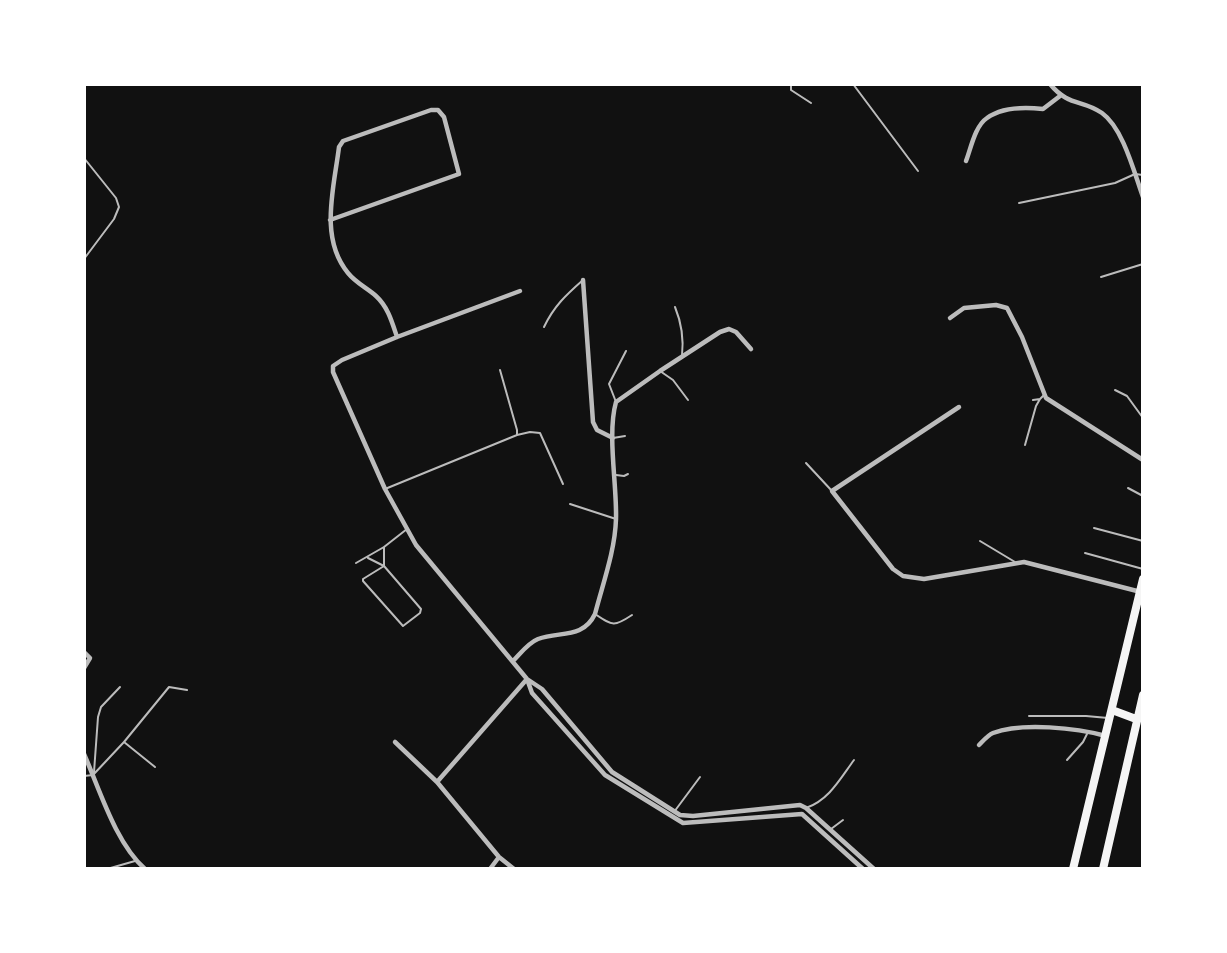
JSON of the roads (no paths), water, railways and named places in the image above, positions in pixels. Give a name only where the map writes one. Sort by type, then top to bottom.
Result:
[{"type":"main road","points":[[1073,869],[1143,579]]},
{"type":"main road","points":[[1103,869],[1143,695]]},
{"type":"main road","points":[[1111,714],[1136,719]]},
{"type":"street","points":[[1050,84],[1060,96],[1101,112],[1116,126],[1143,196]]},
{"type":"street","points":[[966,161],[976,133],[986,118],[1011,109],[1043,109],[1060,96]]},
{"type":"street","points":[[330,220],[459,174],[444,117],[438,110],[431,110],[343,141],[339,147],[330,220],[335,253],[347,272],[387,308],[397,337]]},
{"type":"street","points":[[583,280],[593,422],[597,430],[612,438]]},
{"type":"street","points":[[520,291],[397,337],[333,366],[333,372],[385,489],[416,545],[513,661],[527,679],[532,693],[605,775],[682,823],[801,814],[863,869]]},
{"type":"street","points":[[950,318],[964,308],[996,304],[1007,308],[1022,337],[1042,397],[1143,460]]},
{"type":"street","points":[[513,661],[528,645],[538,639],[581,630],[591,622],[595,614],[615,538],[616,476],[612,438],[616,402],[660,370],[720,332],[729,329],[736,332],[751,349]]},
{"type":"street","points":[[959,407],[832,491],[893,569],[903,576],[924,579],[1024,562],[1141,592]]},
{"type":"street","points":[[84,652],[90,661],[84,668]]},
{"type":"street","points":[[437,782],[527,679]]},
{"type":"street","points":[[527,679],[542,689],[612,772],[674,812],[685,817],[800,806],[806,808],[831,829],[874,869]]},
{"type":"street","points":[[979,745],[992,733],[1006,730],[1050,728],[1088,731],[1106,736]]},
{"type":"street","points":[[395,742],[437,782],[499,857],[514,869]]},
{"type":"street","points":[[84,754],[111,818],[135,861],[145,869]]},
{"type":"street","points":[[490,869],[499,857]]},
{"type":"lane","points":[[790,84],[791,90],[811,103]]},
{"type":"lane","points":[[853,84],[918,171]]},
{"type":"lane","points":[[84,158],[116,198],[119,207],[114,219],[84,259]]},
{"type":"lane","points":[[1019,203],[1115,183],[1135,174],[1143,175]]},
{"type":"lane","points":[[1101,277],[1143,264]]},
{"type":"lane","points":[[544,327],[551,312],[560,301],[583,280]]},
{"type":"lane","points":[[675,307],[682,324],[684,342],[682,356]]},
{"type":"lane","points":[[616,402],[609,384],[626,351]]},
{"type":"lane","points":[[500,370],[517,435]]},
{"type":"lane","points":[[660,370],[673,380],[688,400]]},
{"type":"lane","points":[[1115,390],[1127,396],[1143,418]]},
{"type":"lane","points":[[1032,400],[1042,397]]},
{"type":"lane","points":[[1025,445],[1036,406],[1042,397]]},
{"type":"lane","points":[[385,489],[517,435],[530,432],[540,433],[563,484]]},
{"type":"lane","points":[[612,438],[625,436]]},
{"type":"lane","points":[[806,463],[832,491]]},
{"type":"lane","points":[[616,476],[628,474]]},
{"type":"lane","points":[[1128,488],[1143,496]]},
{"type":"lane","points":[[570,504],[616,519]]},
{"type":"lane","points":[[1094,528],[1143,541]]},
{"type":"lane","points":[[356,563],[384,547],[407,529]]},
{"type":"lane","points":[[980,541],[1015,562]]},
{"type":"lane","points":[[384,547],[384,566]]},
{"type":"lane","points":[[1085,553],[1143,569]]},
{"type":"lane","points":[[368,557],[384,566],[422,609],[403,626],[363,581],[384,566]]},
{"type":"lane","points":[[595,614],[609,623],[619,624],[632,615]]},
{"type":"lane","points":[[93,775],[98,717],[101,707],[120,687]]},
{"type":"lane","points":[[84,776],[93,775],[124,742],[169,687],[187,690]]},
{"type":"lane","points":[[1029,716],[1111,714]]},
{"type":"lane","points":[[1067,760],[1083,742],[1088,731]]},
{"type":"lane","points":[[124,742],[155,767]]},
{"type":"lane","points":[[806,808],[818,804],[834,789],[854,760]]},
{"type":"lane","points":[[674,812],[700,777]]},
{"type":"lane","points":[[831,829],[843,820]]},
{"type":"lane","points":[[107,869],[135,861]]}]
